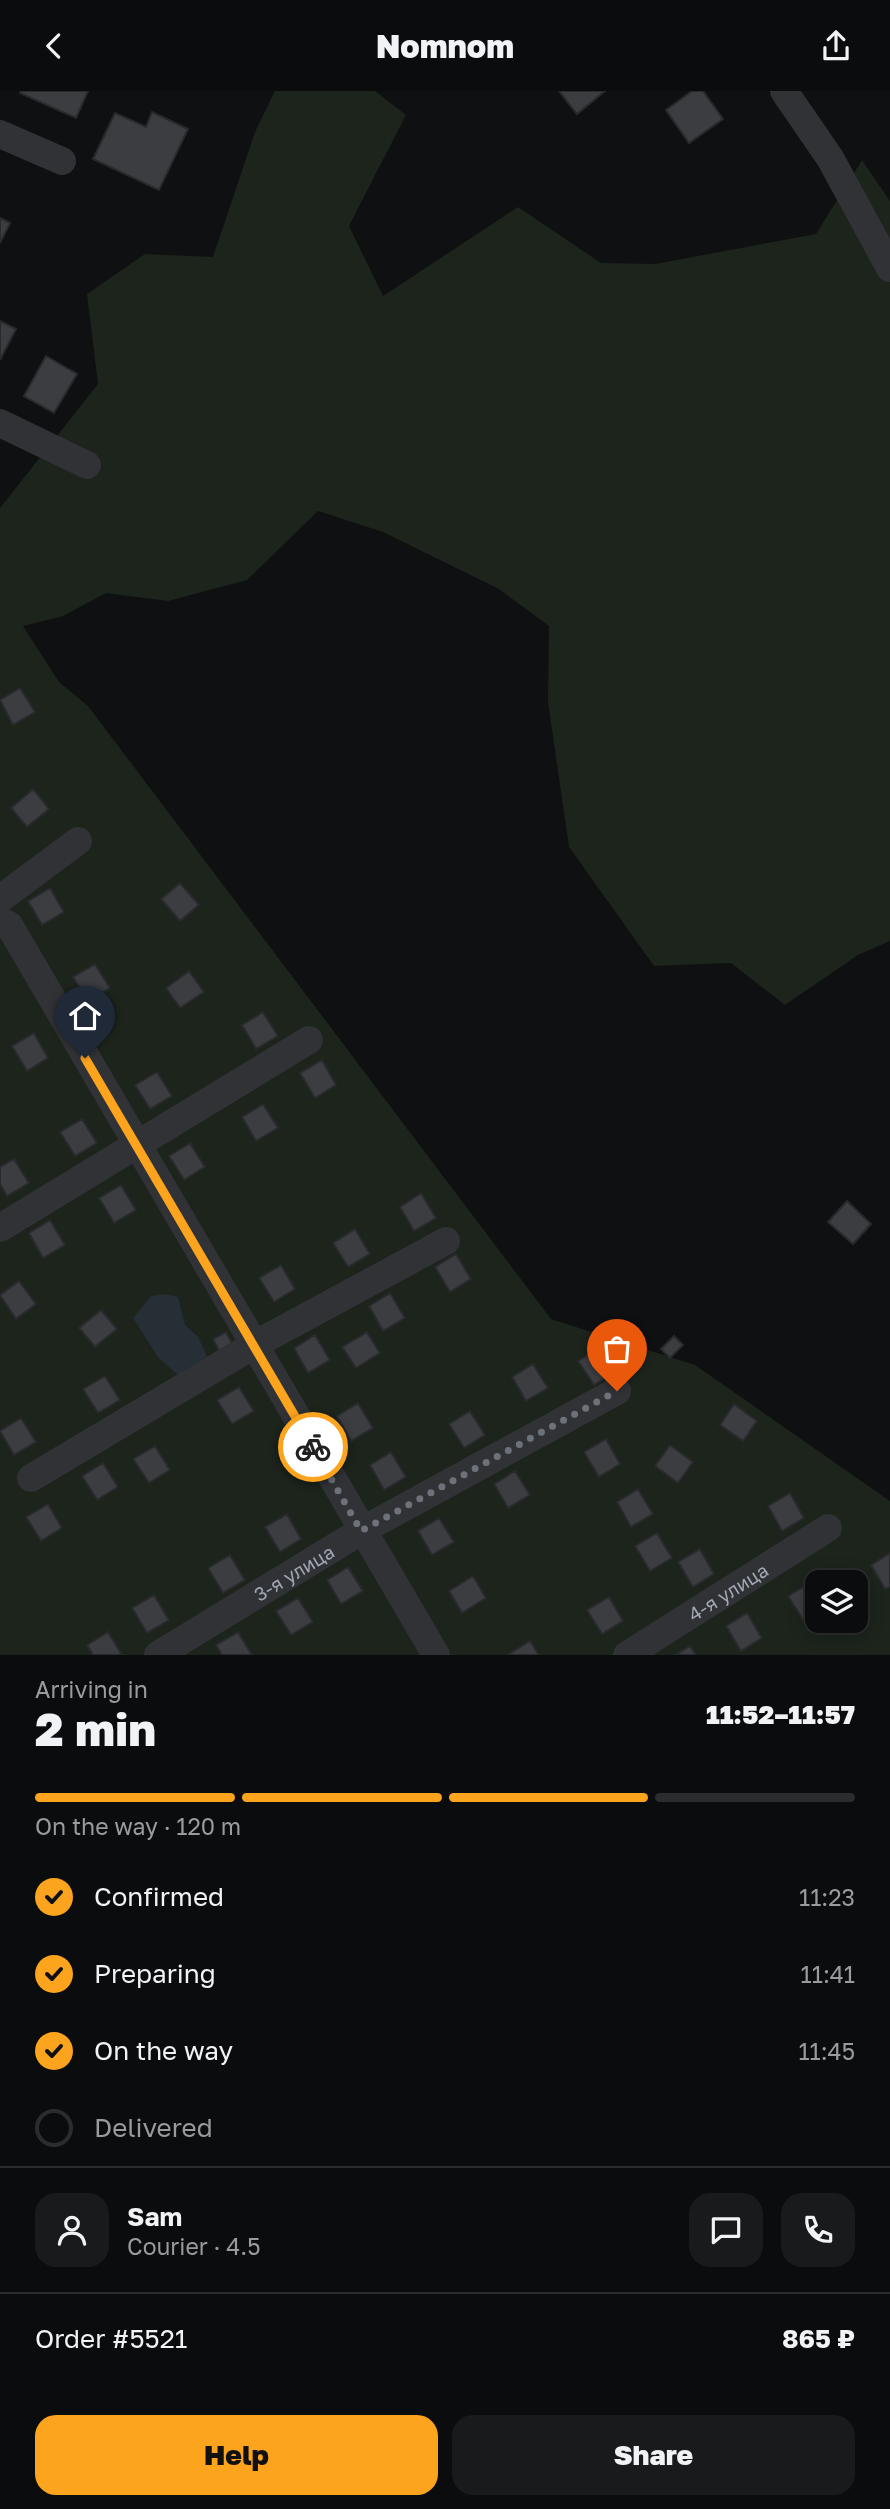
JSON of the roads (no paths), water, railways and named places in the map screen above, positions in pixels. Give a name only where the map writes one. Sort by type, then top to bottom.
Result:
[{"type":"street","points":[[784,91],[830,158],[890,268]]},
{"type":"street","points":[[0,134],[62,161]]},
{"type":"street","points":[[0,423],[87,465]]},
{"type":"street","points":[[0,898],[78,841]]},
{"type":"street","points":[[0,921],[9,925],[361,1531],[436,1655]]},
{"type":"street","points":[[0,1228],[309,1040]]},
{"type":"street","points":[[31,1478],[254,1345],[446,1241]]},
{"type":"street","name":"3-я улица","points":[[158,1655],[361,1531],[617,1391]]},
{"type":"street","name":"4-я улица","points":[[627,1655],[828,1528]]}]
